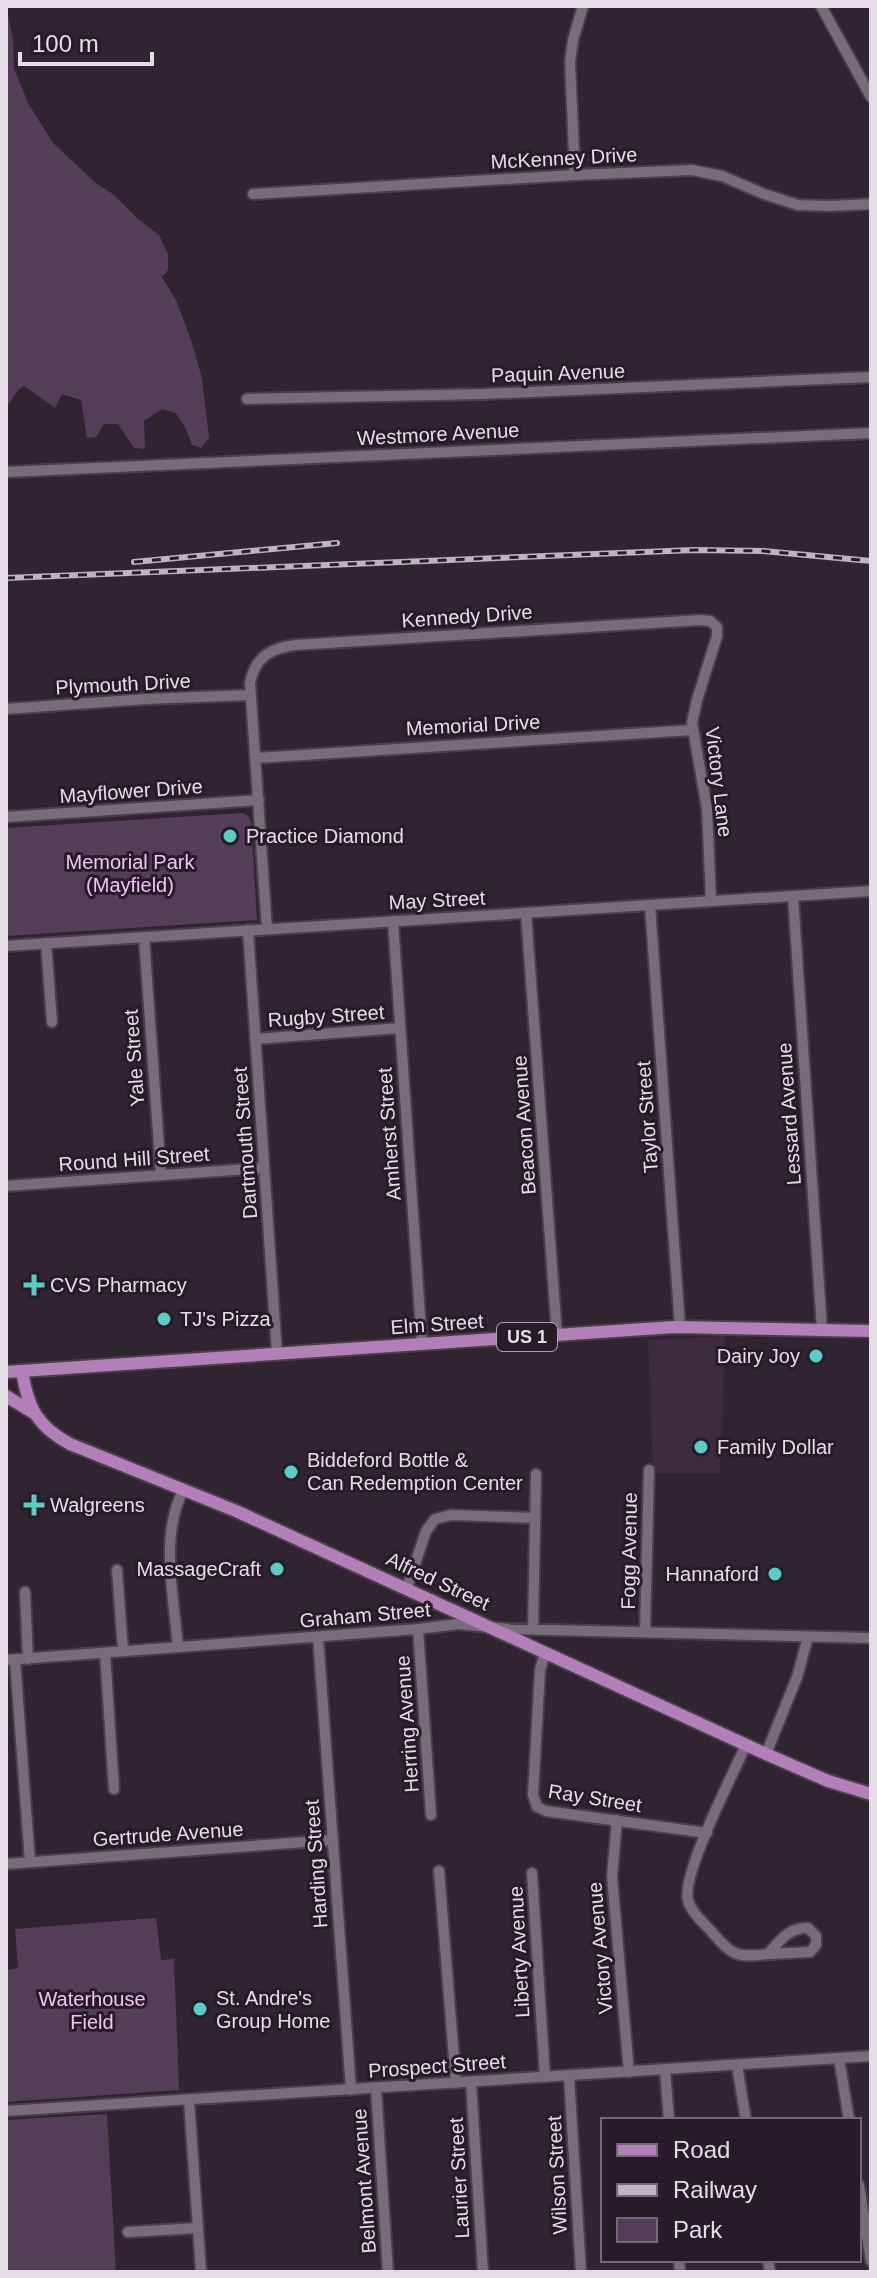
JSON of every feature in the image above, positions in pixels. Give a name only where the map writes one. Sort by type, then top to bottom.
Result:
[{"type":"main road","name":"Elm Street","points":[[6,1372],[680,1327],[871,1331]]},
{"type":"main road","points":[[22,1371],[25,1391],[34,1414]]},
{"type":"main road","name":"Alfred Street","points":[[6,1396],[70,1444],[184,1489],[407,1588],[766,1754],[828,1781],[871,1794]]},
{"type":"street","points":[[575,175],[570,62],[583,6]]},
{"type":"street","points":[[821,6],[871,96]]},
{"type":"street","name":"McKenney Drive","points":[[253,194],[692,170],[722,176],[798,205],[871,204]]},
{"type":"street","name":"Paquin Avenue","points":[[247,399],[484,394],[871,377]]},
{"type":"street","name":"Westmore Avenue","points":[[6,472],[871,433]]},
{"type":"street","name":"Kennedy Drive","points":[[246,695],[259,661],[272,650],[286,646],[701,620],[716,625]]},
{"type":"street","name":"Victory Lane","points":[[711,901],[707,809],[693,730],[694,711],[717,636],[716,625]]},
{"type":"street","points":[[246,695],[256,758],[267,929]]},
{"type":"street","name":"Plymouth Drive","points":[[6,709],[246,695]]},
{"type":"street","name":"Memorial Drive","points":[[256,758],[693,730]]},
{"type":"street","name":"Mayflower Drive","points":[[6,817],[259,800]]},
{"type":"street","name":"May Street","points":[[6,946],[871,891]]},
{"type":"street","name":"Lessard Avenue","points":[[793,896],[822,1330]]},
{"type":"street","name":"Taylor Street","points":[[650,905],[680,1327]]},
{"type":"street","name":"Beacon Avenue","points":[[526,913],[557,1335]]},
{"type":"street","name":"Amherst Street","points":[[393,921],[422,1345]]},
{"type":"street","name":"Dartmouth Street","points":[[248,930],[277,1354]]},
{"type":"street","name":"Yale Street","points":[[144,937],[161,1175]]},
{"type":"street","points":[[46,943],[52,1022]]},
{"type":"street","name":"Rugby Street","points":[[255,1039],[400,1028]]},
{"type":"street","name":"Round Hill Street","points":[[6,1186],[264,1168]]},
{"type":"street","name":"Fogg Avenue","points":[[645,1632],[649,1470]]},
{"type":"street","points":[[533,1629],[536,1474]]},
{"type":"street","points":[[178,1647],[170,1542],[172,1520],[184,1489]]},
{"type":"street","points":[[407,1588],[426,1531],[435,1519],[451,1515],[535,1518]]},
{"type":"street","points":[[117,1570],[123,1651]]},
{"type":"street","points":[[25,1592],[28,1659]]},
{"type":"street","name":"Graham Street","points":[[10,1660],[458,1624],[533,1629],[871,1638]]},
{"type":"street","name":"Herring Avenue","points":[[418,1629],[431,1815]]},
{"type":"street","name":"Harding Street","points":[[318,1637],[351,2090]]},
{"type":"street","points":[[766,1754],[797,1677],[808,1637]]},
{"type":"street","points":[[105,1653],[114,1789]]},
{"type":"street","name":"Ray Street","points":[[545,1653],[540,1670],[535,1804],[543,1810],[707,1833]]},
{"type":"street","points":[[10,1660],[30,1862]]},
{"type":"street","points":[[746,1745],[689,1876],[687,1892],[691,1907],[723,1945],[748,1957],[768,1954]]},
{"type":"street","name":"Victory Avenue","points":[[617,1820],[612,1877],[629,2072]]},
{"type":"street","name":"Gertrude Avenue","points":[[6,1864],[333,1840]]},
{"type":"street","points":[[439,1871],[456,2083]]},
{"type":"street","name":"Liberty Avenue","points":[[532,1873],[545,2077]]},
{"type":"street","name":"Prospect Street","points":[[6,2111],[871,2056]]},
{"type":"street","points":[[839,2058],[849,2118]]},
{"type":"street","points":[[737,2065],[746,2118]]},
{"type":"street","points":[[665,2070],[669,2118]]},
{"type":"street","name":"Wilson Street","points":[[569,2076],[581,2272]]},
{"type":"street","name":"Laurier Street","points":[[471,2082],[483,2272]]},
{"type":"street","name":"Belmont Avenue","points":[[376,2088],[388,2272]]},
{"type":"street","points":[[189,2100],[201,2272]]},
{"type":"street","points":[[861,2198],[871,2261]]},
{"type":"street","points":[[128,2232],[198,2228]]},
{"type":"shaded area","points":[[725,1336],[720,1473],[653,1473],[648,1340]]},
{"type":"green space","points":[[6,6],[13,39],[14,68],[28,103],[53,143],[159,235],[168,254],[168,270],[162,277],[177,302],[202,378],[209,438],[201,448],[192,445],[176,413],[162,409],[144,421],[145,449],[134,448],[118,424],[104,424],[96,437],[87,438],[81,400],[62,394],[55,408],[24,386],[6,408]]},
{"type":"green space","name":"Memorial Park (Mayfield)","points":[[242,813],[251,822],[257,920],[6,936],[6,828]]},
{"type":"green space","name":"Waterhouse Field","points":[[156,1918],[161,1960],[174,1959],[179,2090],[6,2102],[6,1970],[18,1968],[15,1929]]},
{"type":"green space","points":[[107,2114],[116,2272],[6,2272],[6,2120]]},
{"type":"railway","points":[[134,562],[337,543]]},
{"type":"railway","points":[[6,578],[694,550],[763,551],[871,561]]},
{"type":"place","name":"Practice Diamond","points":[[230,836]]},
{"type":"place","name":"CVS Pharmacy","points":[[34,1285]]},
{"type":"place","name":"TJ's Pizza","points":[[164,1319]]},
{"type":"place","name":"Dairy Joy","points":[[816,1356]]},
{"type":"place","name":"Family Dollar","points":[[701,1447]]},
{"type":"place","name":"Biddeford Bottle & Can Redemption Center","points":[[291,1472]]},
{"type":"place","name":"Walgreens","points":[[34,1505]]},
{"type":"place","name":"MassageCraft","points":[[277,1569]]},
{"type":"place","name":"Hannaford","points":[[775,1574]]},
{"type":"place","name":"St. Andre's Group Home","points":[[200,2009]]}]
